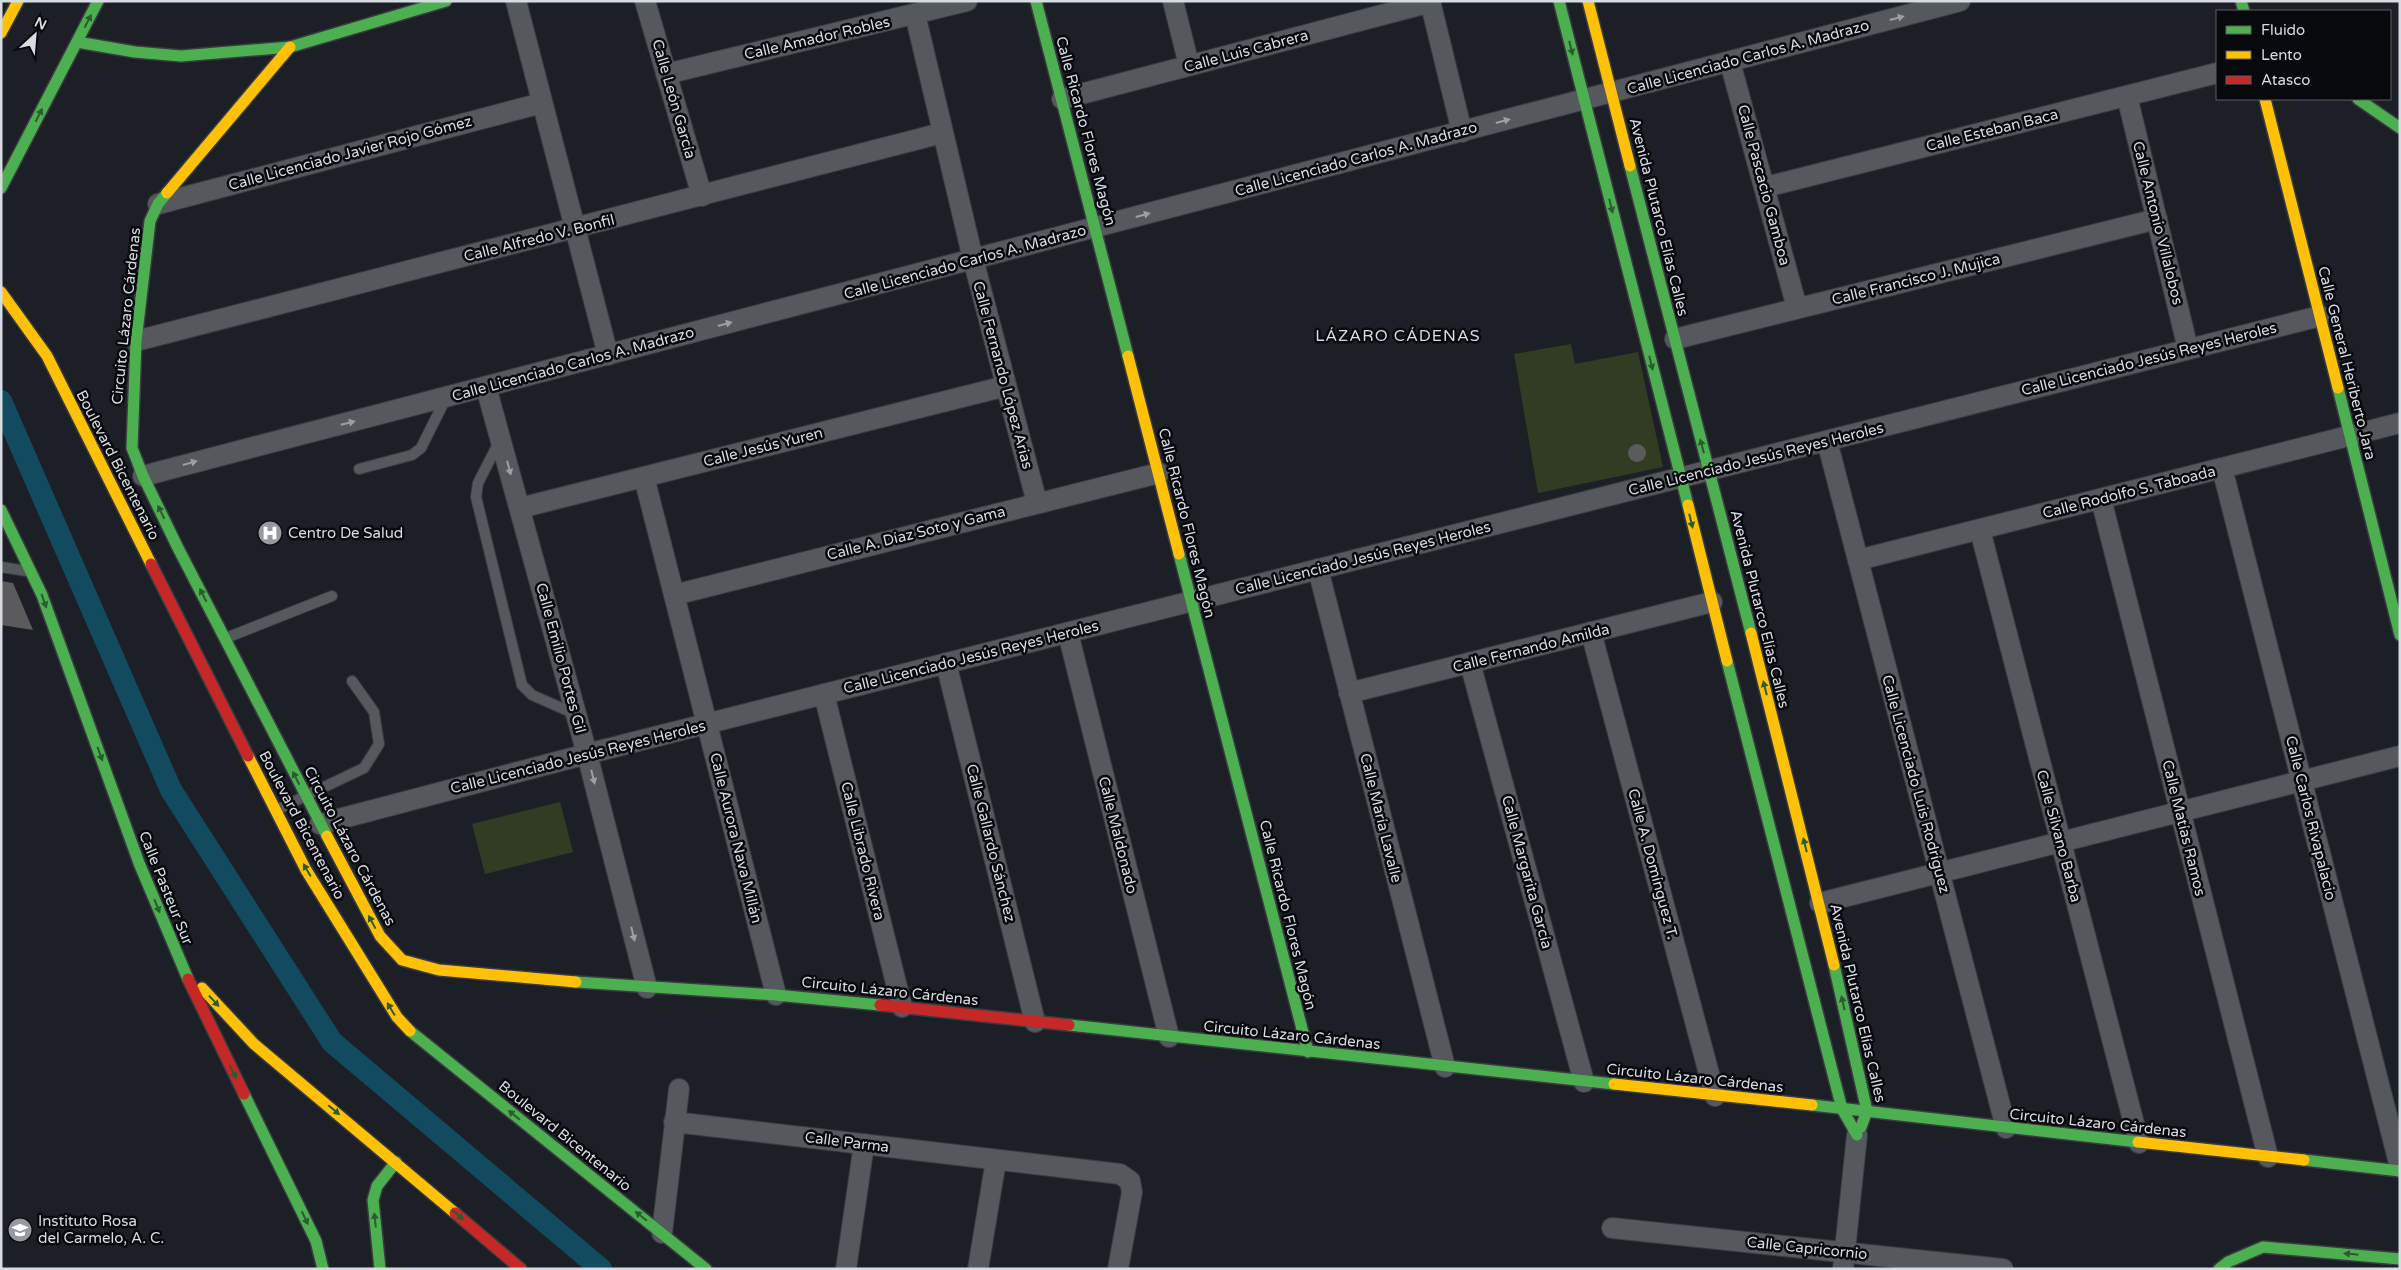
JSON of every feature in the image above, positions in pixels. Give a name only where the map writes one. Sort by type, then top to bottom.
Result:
[{"type":"street","points":[[1,188],[98,1]]},
{"type":"street","points":[[77,42],[135,52],[181,56],[290,47],[446,1]]},
{"type":"street","points":[[516,1],[608,355]]},
{"type":"street","name":"Calle León García","points":[[645,1],[702,196]]},
{"type":"street","name":"Calle Amador Robles","points":[[666,74],[967,1]]},
{"type":"street","name":"Calle Ricardo Flores Magón","points":[[1036,1],[1308,1052]]},
{"type":"street","points":[[1172,1],[1189,66]]},
{"type":"street","points":[[1559,1],[1842,1108],[1857,1135],[1844,1260]]},
{"type":"street","name":"Avenida Plutarco Elías Calles","points":[[1588,1],[1820,903],[1867,1111],[1857,1135]]},
{"type":"street","name":"Calle Licenciado Carlos A. Madrazo","points":[[143,476],[1960,1]]},
{"type":"street","points":[[1430,2],[1462,132]]},
{"type":"street","name":"Calle Luis Cabrera","points":[[1062,99],[1430,2]]},
{"type":"street","points":[[1,33],[10,7]]},
{"type":"street","name":"Calle Fernando López Arias","points":[[915,14],[973,259],[1037,503]]},
{"type":"street","name":"Circuito Lázaro Cárdenas","points":[[290,47],[158,204],[150,221],[136,341],[132,448],[143,476],[178,548],[320,824],[380,936],[402,960],[439,970],[647,988],[776,995],[902,1007],[1584,1082],[1842,1108],[2400,1171]]},
{"type":"street","name":"Calle Pascacio Gamboa","points":[[1730,62],[1766,187],[1797,308]]},
{"type":"street","name":"Calle Esteban Baca","points":[[1766,187],[2216,74]]},
{"type":"street","name":"Calle Antonio Villalobos","points":[[2127,96],[2188,349]]},
{"type":"street","name":"Calle General Heriberto Jara","points":[[2265,100],[2400,635]]},
{"type":"street","points":[[2359,100],[2397,126],[2400,144]]},
{"type":"street","name":"Calle Licenciado Javier Rojo Gómez","points":[[158,204],[542,103]]},
{"type":"street","name":"Calle Alfredo V. Bonfil","points":[[136,341],[942,133]]},
{"type":"street","points":[[1,158],[17,158]]},
{"type":"street","name":"Calle Francisco J. Mujica","points":[[1675,339],[2157,219]]},
{"type":"street","name":"Boulevard Bicentenario","points":[[1,292],[47,356],[98,448],[110,482],[306,870],[397,1017],[415,1036],[706,1269]]},
{"type":"street","name":"Calle Licenciado Jesús Reyes Heroles","points":[[320,824],[587,754],[2320,316]]},
{"type":"street","name":"Calle Jesús Yuren","points":[[520,508],[1006,386]]},
{"type":"street","name":"Calle Emilio Portes Gil","points":[[486,387],[587,754],[647,988]]},
{"type":"street","name":"Calle Rodolfo S. Taboada","points":[[1858,560],[2400,423]]},
{"type":"street","points":[[119,443],[132,435]]},
{"type":"street","name":"Calle Licenciado Luis Rodríguez","points":[[1827,440],[2006,1128]]},
{"type":"street","name":"Calle Carlos Rivapalacio","points":[[2222,468],[2400,1167]]},
{"type":"street","name":"Calle A. Díaz Soto y Gama","points":[[674,595],[1159,472]]},
{"type":"street","name":"Calle Aurora Nava Millán","points":[[644,477],[776,995]]},
{"type":"street","points":[[110,482],[141,516]]},
{"type":"street","name":"Calle Matías Ramos","points":[[2101,499],[2268,1157]]},
{"type":"street","name":"Calle Pasteur Sur","points":[[1,510],[42,594],[139,863],[181,965],[316,1241],[323,1269]]},
{"type":"street","name":"Calle Silvano Barba","points":[[1980,530],[2139,1143]]},
{"type":"street","points":[[157,533],[178,548]]},
{"type":"street","name":"Calle María Lavalle","points":[[1318,569],[1445,1067]]},
{"type":"street","name":"Calle Fernando Amilda","points":[[1349,693],[1712,602]]},
{"type":"street","name":"Calle A. Domínguez T.","points":[[1591,632],[1715,1096]]},
{"type":"street","name":"Calle Maldonado","points":[[1068,633],[1168,1037]]},
{"type":"street","name":"Calle Gallardo Sánchez","points":[[946,663],[1035,1022]]},
{"type":"street","name":"Calle Margarita García","points":[[1470,663],[1584,1082]]},
{"type":"street","name":"Calle Librado Rivera","points":[[824,694],[902,1007]]},
{"type":"street","points":[[1820,903],[2400,756]]},
{"type":"street","points":[[181,965],[254,1044],[521,1269]]},
{"type":"street","points":[[662,1233],[679,1089]]},
{"type":"street","name":"Calle Parma","points":[[674,1122],[1120,1174],[1130,1180],[1132,1192],[1118,1269]]},
{"type":"street","points":[[846,1269],[864,1144]]},
{"type":"street","points":[[978,1269],[996,1160]]},
{"type":"street","points":[[380,1269],[373,1200],[377,1186],[396,1162]]},
{"type":"street","name":"Calle Capricornio","points":[[1612,1228],[1844,1260],[2002,1269]]},
{"type":"street","points":[[2219,1269],[2228,1262],[2263,1248],[2300,1249],[2400,1259]]},
{"type":"lane","points":[[359,469],[412,455],[421,448],[446,398]]},
{"type":"lane","points":[[501,439],[478,483],[476,496],[522,685],[532,695],[576,714]]},
{"type":"lane","points":[[1,566],[31,572]]},
{"type":"lane","points":[[225,638],[332,596]]},
{"type":"lane","points":[[275,810],[364,768],[378,744],[374,712],[352,681]]},
{"type":"green space","points":[[1571,344],[1575,364],[1638,352],[1663,467],[1538,493],[1514,354]]},
{"type":"green space","points":[[560,802],[573,852],[485,874],[472,824]]},
{"type":"building","points":[[1637,444],[1643,447],[1646,453],[1643,459],[1637,462],[1631,459],[1628,453],[1631,447]]},
{"type":"building","points":[[1,581],[13,583],[33,630],[1,625]]},
{"type":"waterway","points":[[1,401],[171,790],[332,1042],[601,1269]]},
{"type":"traffic: fast","points":[[1,188],[98,1]]},
{"type":"traffic: fast","points":[[77,42],[135,52],[181,56],[290,47],[446,1]]},
{"type":"traffic: fast","points":[[1036,1],[1128,356]]},
{"type":"traffic: fast","points":[[1559,1],[1688,505]]},
{"type":"traffic: fast","points":[[2241,1],[2244,10]]},
{"type":"traffic: fast","points":[[2359,100],[2400,128]]},
{"type":"traffic: fast","points":[[1630,166],[1751,633]]},
{"type":"traffic: fast","points":[[167,193],[158,204],[150,221],[136,341],[132,448],[143,476],[178,548],[327,836]]},
{"type":"traffic: fast","points":[[2338,388],[2400,635]]},
{"type":"traffic: fast","points":[[1,510],[42,595],[139,863],[188,979]]},
{"type":"traffic: fast","points":[[1179,554],[1308,1052]]},
{"type":"traffic: fast","points":[[1727,661],[1842,1109],[1857,1135]]},
{"type":"traffic: fast","points":[[1834,965],[1867,1111],[1861,1127]]},
{"type":"traffic: fast","points":[[576,982],[776,995],[880,1005]]},
{"type":"traffic: fast","points":[[1069,1025],[1614,1084]]},
{"type":"traffic: fast","points":[[410,1031],[706,1269]]},
{"type":"traffic: fast","points":[[244,1094],[316,1241],[323,1269]]},
{"type":"traffic: fast","points":[[1812,1105],[2138,1142]]},
{"type":"traffic: fast","points":[[2304,1160],[2400,1171]]},
{"type":"traffic: fast","points":[[380,1269],[373,1200],[377,1186],[396,1162]]},
{"type":"traffic: fast","points":[[2219,1269],[2228,1262],[2263,1247],[2400,1259]]},
{"type":"traffic: slow","points":[[1,33],[18,1]]},
{"type":"traffic: slow","points":[[1588,1],[1630,166]]},
{"type":"traffic: slow","points":[[167,193],[290,47]]},
{"type":"traffic: slow","points":[[2265,100],[2338,388]]},
{"type":"traffic: slow","points":[[1,292],[47,356],[151,564]]},
{"type":"traffic: slow","points":[[1128,356],[1179,554]]},
{"type":"traffic: slow","points":[[1688,505],[1727,661]]},
{"type":"traffic: slow","points":[[1751,633],[1834,965]]},
{"type":"traffic: slow","points":[[248,756],[306,870],[397,1017],[410,1031]]},
{"type":"traffic: slow","points":[[327,836],[380,936],[402,960],[439,970],[576,982]]},
{"type":"traffic: slow","points":[[202,988],[254,1044],[455,1213]]},
{"type":"traffic: slow","points":[[1614,1084],[1812,1105]]},
{"type":"traffic: slow","points":[[2138,1142],[2304,1160]]},
{"type":"traffic: jam","points":[[151,564],[248,756]]},
{"type":"traffic: jam","points":[[188,979],[244,1094]]},
{"type":"traffic: jam","points":[[880,1005],[1069,1025]]},
{"type":"traffic: jam","points":[[455,1213],[521,1269]]},
{"type":"place","name":"Centro De Salud","points":[[270,533]]},
{"type":"place","name":"Instituto Rosa del Carmelo, A. C.","points":[[20,1230]]},
{"type":"district","name":"LÁZARO CÁDENAS","points":[[1398,335]]}]
